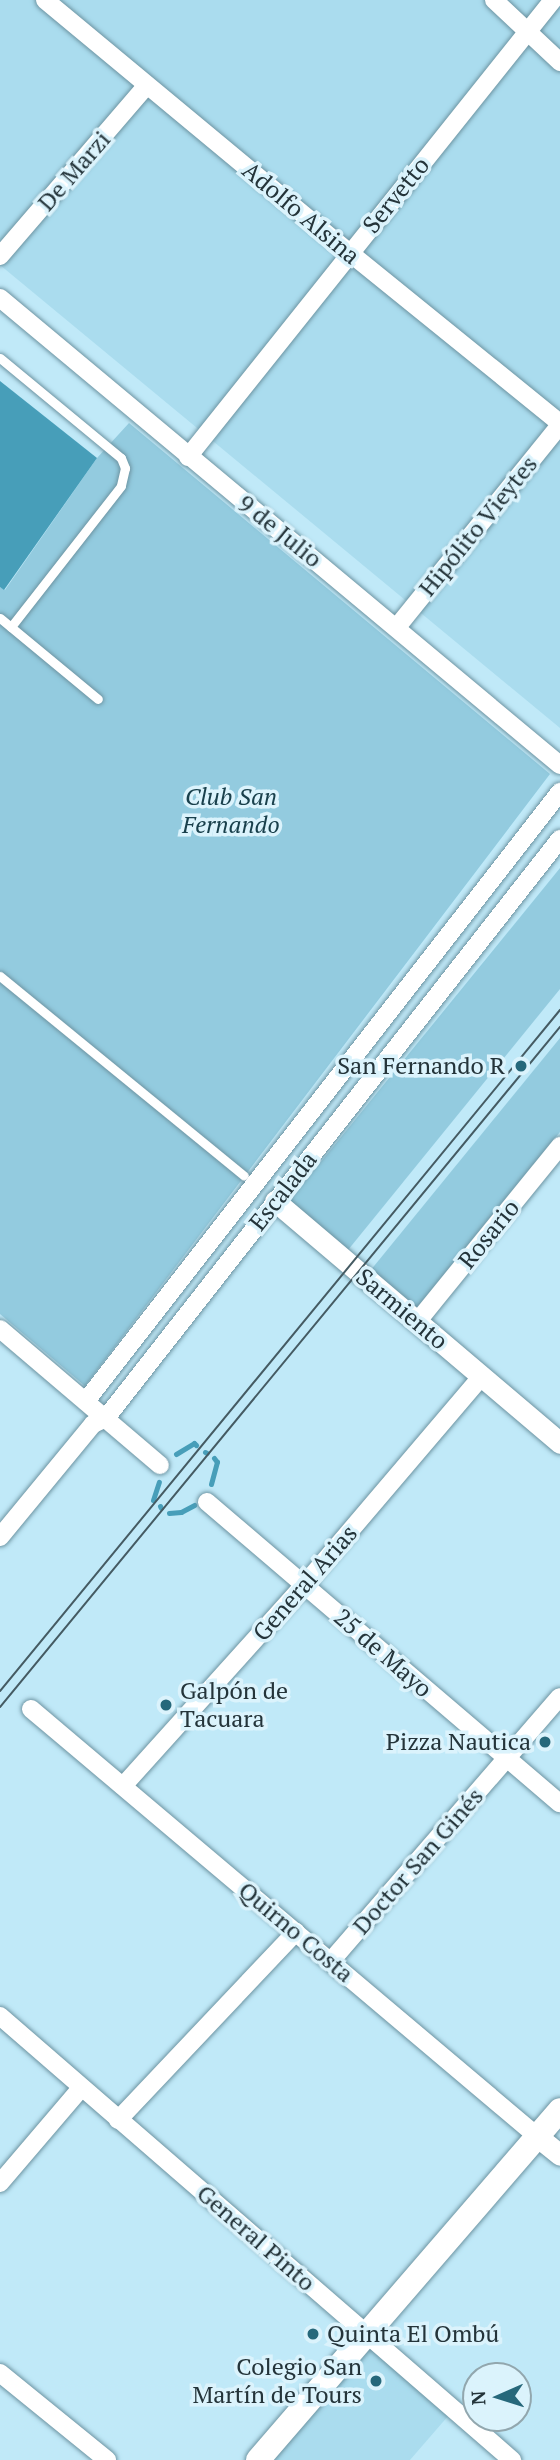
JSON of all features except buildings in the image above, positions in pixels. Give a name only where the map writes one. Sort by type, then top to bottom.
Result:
[{"type":"main road","points":[[258,2460],[560,2109]]},
{"type":"street","name":"Adolfo Alsina","points":[[45,0],[560,424]]},
{"type":"street","points":[[494,0],[560,62]]},
{"type":"street","name":"Servetto","points":[[188,457],[553,0]]},
{"type":"street","name":"De Marzi","points":[[0,256],[147,85]]},
{"type":"street","name":"9 de Julio","points":[[0,298],[560,765]]},
{"type":"street","name":"Hipólito Vieytes","points":[[397,627],[560,424]]},
{"type":"street","name":"Escalada","points":[[86,1401],[249,1180],[560,792]]},
{"type":"street","name":"Escalada","points":[[0,1537],[93,1424],[106,1418],[560,839]]},
{"type":"street","name":"Rosario","points":[[417,1322],[560,1146]]},
{"type":"street","name":"Sarmiento","points":[[249,1180],[560,1443]]},
{"type":"street","points":[[0,1329],[160,1465]]},
{"type":"street","name":"General Arias","points":[[123,1786],[304,1586],[482,1376]]},
{"type":"street","name":"25 de Mayo","points":[[206,1502],[560,1803]]},
{"type":"street","name":"Doctor San Ginés","points":[[331,1961],[560,1697]]},
{"type":"street","name":"Quirno Costa","points":[[31,1709],[560,2155]]},
{"type":"street","points":[[118,2120],[296,1932]]},
{"type":"street","name":"General Pinto","points":[[0,2016],[512,2460]]},
{"type":"street","points":[[0,2183],[81,2088]]},
{"type":"street","points":[[0,2373],[107,2460]]},
{"type":"lane","points":[[0,358],[121,458],[125,468],[121,485],[11,627]]},
{"type":"lane","points":[[0,618],[98,699]]},
{"type":"lane","points":[[0,976],[249,1180]]},
{"type":"shaded area","points":[[0,0],[560,0],[560,728],[0,265]]},
{"type":"shaded area","points":[[0,381],[97,458],[4,590],[0,587]]},
{"type":"shaded area","name":"Colegio San Martín de Tours","points":[[372,2347],[449,2415],[410,2460],[272,2460]]},
{"type":"green space","name":"Club San Fernando","points":[[129,423],[550,774],[85,1386],[0,1314],[0,587],[5,590],[97,458]]},
{"type":"green space","points":[[560,868],[560,989],[348,1250],[289,1201]]},
{"type":"green space","points":[[560,1038],[560,1132],[416,1309],[370,1271]]},
{"type":"waterway","points":[[176,1454],[194,1443],[196,1445]]},
{"type":"waterway","points":[[211,1484],[217,1462],[214,1458]]},
{"type":"waterway","points":[[153,1500],[159,1482]]},
{"type":"waterway","points":[[169,1513],[181,1512],[194,1505]]},
{"type":"tram line","points":[[0,1691],[560,1010]]},
{"type":"tram line","points":[[0,1707],[560,1027]]},
{"type":"place","name":"San Fernando R","points":[[521,1066]]},
{"type":"place","name":"Galpón de Tacuara","points":[[166,1705]]},
{"type":"place","name":"Pizza Nautica","points":[[545,1742]]},
{"type":"place","name":"Quinta El Ombú","points":[[313,2334]]},
{"type":"place","name":"Colegio San Martín de Tours","points":[[376,2381]]}]
